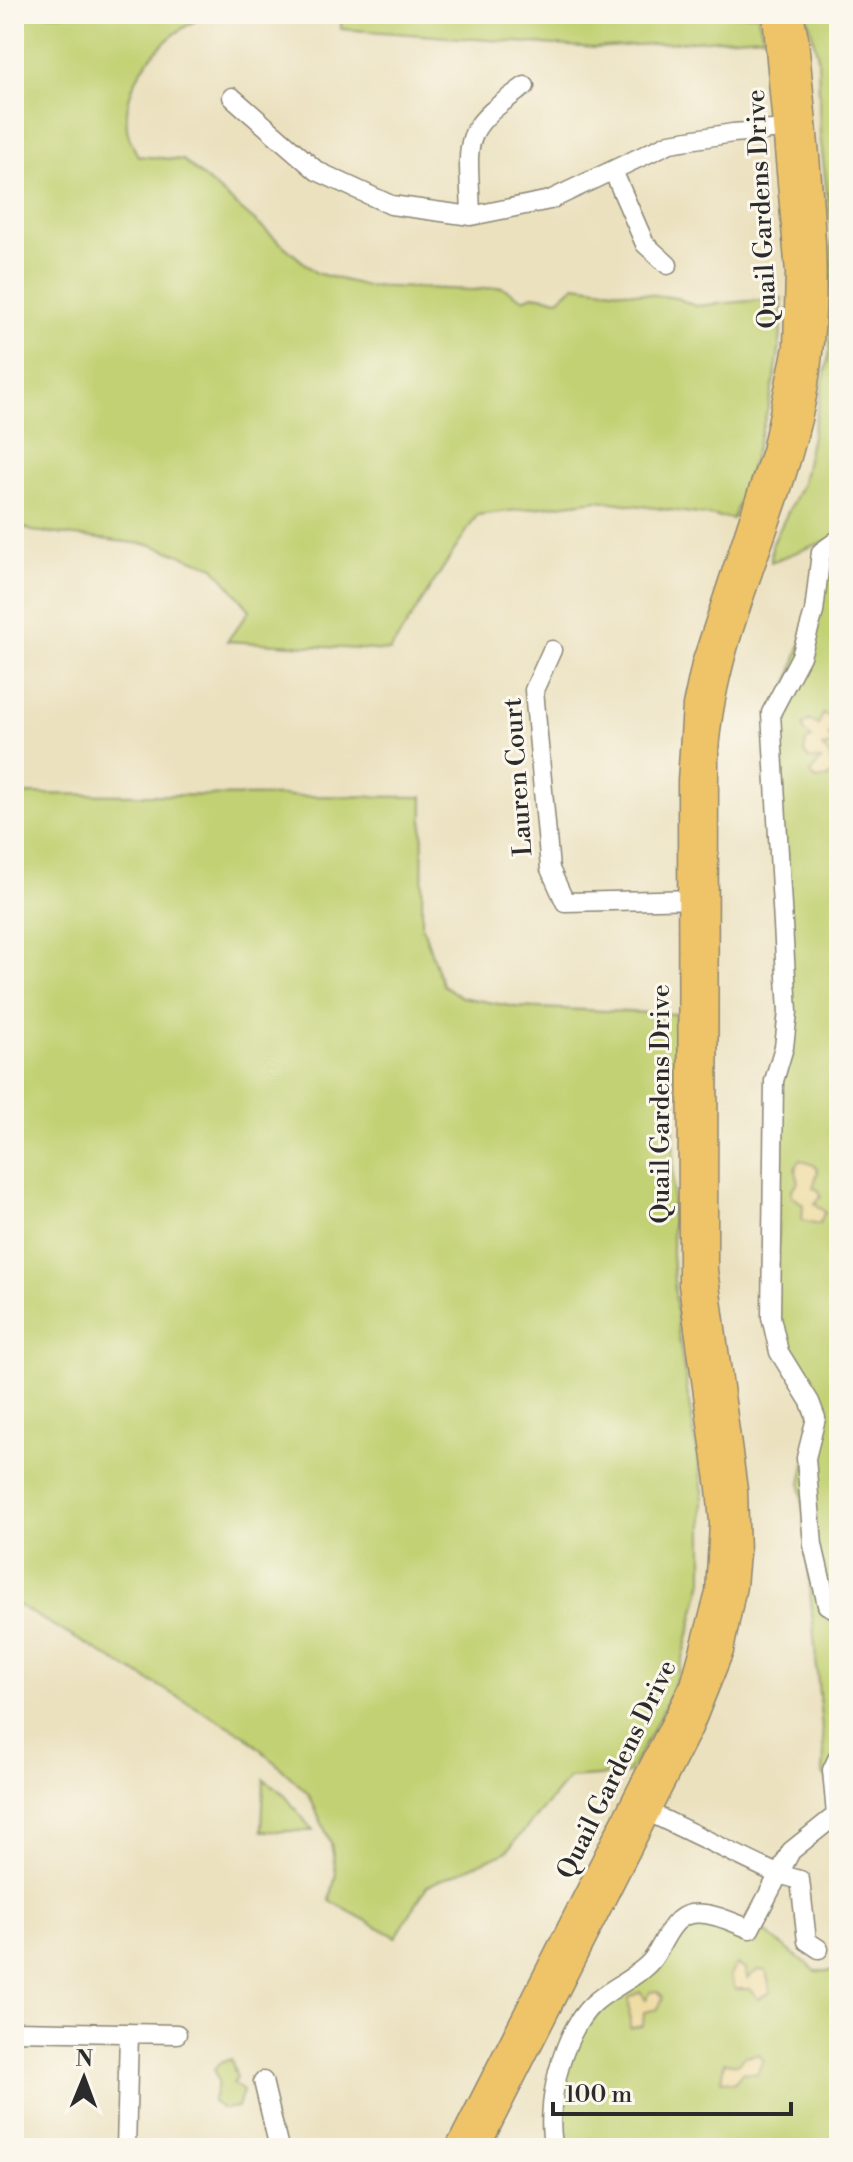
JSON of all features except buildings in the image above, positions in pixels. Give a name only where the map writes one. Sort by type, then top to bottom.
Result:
[{"type":"main road","name":"Quail Gardens Drive","points":[[478,2148],[641,1808],[701,1659],[717,1593],[720,1554],[718,1488],[690,1285],[697,899],[707,751],[715,690],[796,433],[810,360],[814,295],[795,129],[774,14]]},
{"type":"main road","name":"Quail Gardens Drive","points":[[792,14],[795,129]]},
{"type":"main road","name":"Quail Gardens Drive","points":[[457,2148],[641,1808]]},
{"type":"street","points":[[471,216],[469,138],[489,110],[525,86]]},
{"type":"street","points":[[232,97],[317,171],[391,205],[471,216],[550,200],[614,173],[670,143],[733,133],[795,129]]},
{"type":"street","points":[[614,173],[645,244],[668,265]]},
{"type":"street","points":[[839,539],[821,552],[814,612],[801,656],[771,713],[788,1012],[784,1047],[774,1081],[771,1317],[779,1352],[810,1402],[816,1418],[806,1458],[813,1545],[827,1605],[839,1611]]},
{"type":"street","name":"Lauren Court","points":[[552,650],[534,690],[550,869],[565,902],[697,899]]},
{"type":"street","points":[[554,2148],[549,2116],[570,2034],[583,2015],[650,1962],[679,1919],[689,1914],[708,1914],[750,1929],[791,1851],[836,1815],[832,1770],[839,1755]]},
{"type":"street","points":[[641,1808],[779,1874],[800,1880],[807,1941],[819,1949]]},
{"type":"street","points":[[14,2031],[177,2034]]},
{"type":"street","points":[[126,2148],[129,2033]]},
{"type":"street","points":[[263,2081],[279,2148]]},
{"type":"green space","points":[[14,14],[209,14],[192,22],[162,45],[139,74],[128,108],[129,138],[138,156],[183,160],[316,273],[366,286],[473,290],[502,287],[523,299],[533,295],[559,299],[575,285],[677,298],[695,306],[782,298],[774,383],[760,438],[733,519],[598,500],[477,515],[390,651],[227,641],[250,610],[214,567],[152,545],[32,531],[14,523]]},
{"type":"green space","points":[[341,14],[682,17],[757,14],[763,36],[595,48],[341,29]]},
{"type":"green space","points":[[807,14],[839,14],[839,536],[771,562],[772,545],[802,483],[830,350],[832,235],[820,134],[818,57]]},
{"type":"green space","points":[[839,546],[839,1795],[823,1774],[824,1754],[801,1483],[815,1420],[787,1357],[776,1321],[781,1078],[777,720],[828,557]]},
{"type":"green space","points":[[14,794],[423,797],[422,925],[442,984],[461,997],[516,1007],[675,1014],[672,1254],[678,1332],[703,1492],[703,1580],[680,1670],[661,1715],[628,1774],[569,1778],[506,1852],[427,1886],[396,1937],[330,1901],[336,1873],[331,1843],[308,1793],[246,1736],[14,1603]]},
{"type":"green space","points":[[264,1779],[283,1793],[313,1831],[262,1831]]},
{"type":"green space","points":[[694,1918],[754,1937],[761,1929],[816,1971],[839,1971],[839,2148],[557,2148],[553,2123],[573,2035],[623,1988],[659,1966],[680,1926]]},
{"type":"green space","points":[[231,2059],[237,2079],[233,2083],[243,2091],[238,2107],[223,2109],[212,2102],[218,2083],[214,2069],[219,2063]]},
{"type":"sand","points":[[823,714],[832,718],[834,724],[829,735],[832,745],[822,747],[830,756],[833,771],[828,778],[816,780],[810,773],[821,760],[809,759],[804,753],[806,742],[812,738],[804,732],[803,725],[810,720],[818,725]]},
{"type":"sand","points":[[800,1160],[814,1165],[818,1171],[813,1188],[819,1190],[821,1197],[815,1203],[825,1212],[819,1224],[802,1220],[803,1205],[792,1195],[792,1189],[799,1182],[795,1168]]},
{"type":"sand","points":[[736,1965],[746,1969],[747,1978],[758,1970],[766,1971],[771,1992],[758,1999],[750,1989],[735,1989],[730,1975]]},
{"type":"sand","points":[[658,1991],[663,1997],[658,2009],[644,2012],[643,2026],[630,2028],[629,1998],[640,1992],[646,2000],[651,1992]]},
{"type":"sand","points":[[758,2054],[763,2060],[757,2074],[743,2072],[734,2083],[721,2080],[724,2062],[738,2064],[745,2056]]}]
